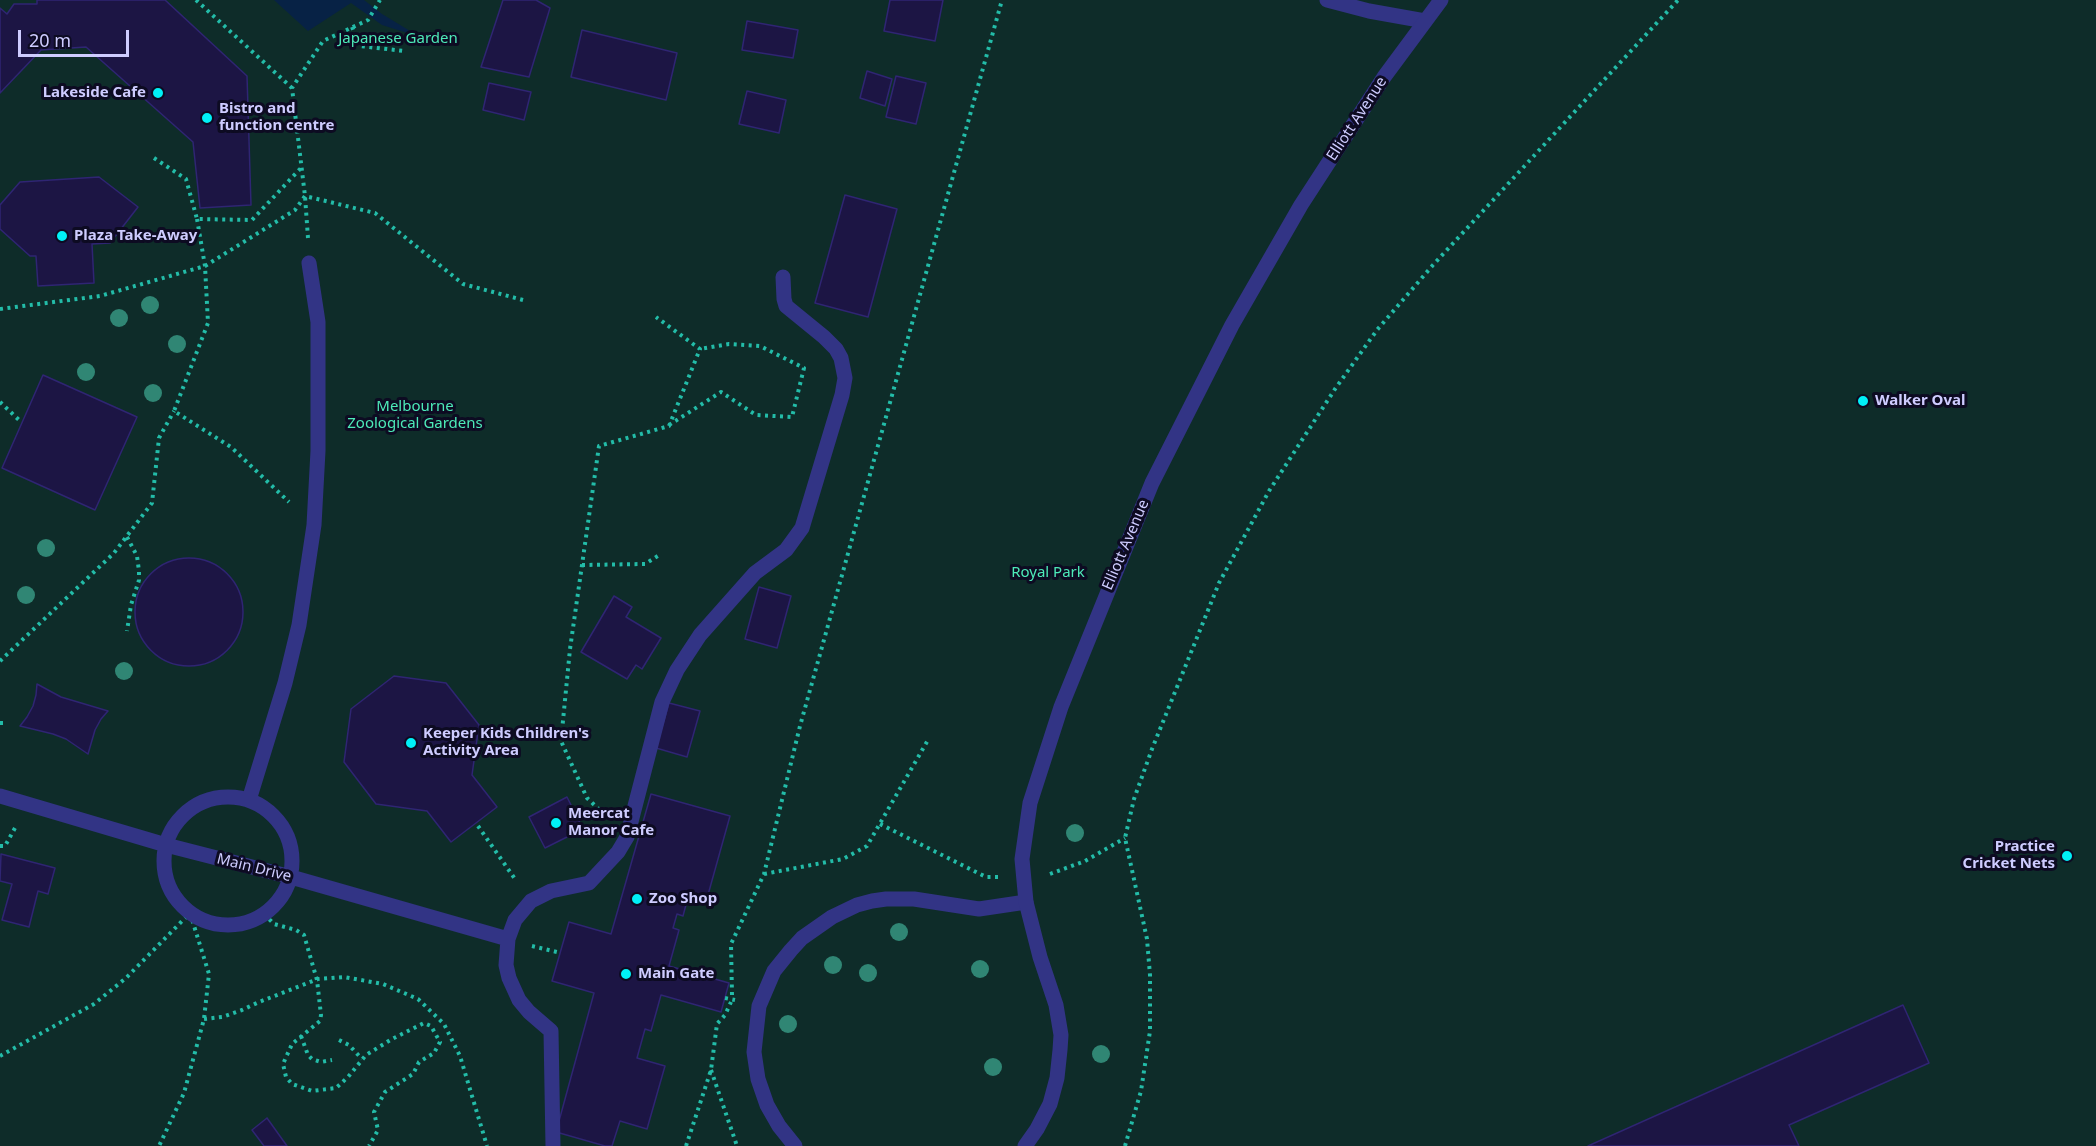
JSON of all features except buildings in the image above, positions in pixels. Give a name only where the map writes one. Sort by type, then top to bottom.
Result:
[{"type":"street","points":[[1327,0],[1369,11],[1425,21]]},
{"type":"street","name":"Elliott Avenue","points":[[1025,1146],[1050,1104],[1059,1065],[1061,1035],[1056,1005],[1040,957],[1022,876],[1023,840],[1030,803],[1060,707],[1152,483],[1232,325],[1301,205],[1384,77],[1441,0]]},
{"type":"street","points":[[249,800],[285,682],[299,625],[314,525],[318,450],[318,322],[309,263]]},
{"type":"street","points":[[553,1146],[551,1031],[519,1000],[506,965],[508,939],[515,920],[531,901],[551,891],[589,883],[618,852],[627,837],[667,688],[700,635],[755,573],[783,554],[805,520],[845,378],[841,358],[824,337],[786,306],[783,277]]},
{"type":"street","name":"Main Drive","points":[[0,796],[166,845],[291,877],[508,939]]},
{"type":"street","points":[[230,797],[249,800],[270,811],[285,830],[292,853],[291,877],[280,899],[264,914],[246,923],[227,925],[207,922],[190,913],[167,883],[164,864],[169,836],[179,820],[202,802],[230,797]]},
{"type":"street","points":[[795,1146],[779,1126],[768,1105],[758,1079],[754,1052],[762,998],[774,971],[802,938],[832,917],[857,905],[886,899],[914,899],[979,909],[1026,902]]},
{"type":"path","points":[[196,0],[292,88]]},
{"type":"path","points":[[309,263],[305,196],[292,88],[323,40],[368,20],[380,0]]},
{"type":"path","points":[[686,1146],[711,1070],[717,1024],[725,1015],[732,999],[731,944],[764,874],[800,726],[1002,0]]},
{"type":"path","points":[[1125,1146],[1141,1091],[1150,1031],[1150,1009],[1147,939],[1125,838],[1134,799],[1152,749],[1219,583],[1269,491],[1335,389],[1377,330],[1432,265],[1678,0]]},
{"type":"path","points":[[352,27],[360,46],[404,51]]},
{"type":"path","points":[[0,661],[114,553],[152,503],[159,438],[174,411],[208,323],[205,266],[197,219],[186,179],[154,158]]},
{"type":"path","points":[[197,219],[252,220],[301,168]]},
{"type":"path","points":[[0,309],[100,296],[205,266],[295,210],[305,196]]},
{"type":"path","points":[[305,196],[375,213],[463,284],[523,300]]},
{"type":"path","points":[[627,837],[587,798],[561,741],[570,649],[599,446],[669,426],[721,392],[756,415],[792,417],[804,368],[760,346],[729,344],[700,349],[656,317]]},
{"type":"path","points":[[669,426],[700,349]]},
{"type":"path","points":[[0,402],[19,420]]},
{"type":"path","points":[[174,411],[231,447],[314,525]]},
{"type":"path","points":[[127,537],[137,556],[140,571],[131,605],[128,631]]},
{"type":"path","points":[[582,565],[645,564],[661,554]]},
{"type":"path","points":[[764,874],[843,859],[867,846],[928,740]]},
{"type":"path","points":[[880,824],[986,877],[1046,875],[1068,869],[1098,855],[1125,838]]},
{"type":"path","points":[[478,826],[531,901]]},
{"type":"path","points":[[0,1056],[94,1004],[126,978],[190,913],[209,974],[204,1019],[184,1093],[159,1146]]},
{"type":"path","points":[[264,914],[274,924],[304,934],[317,980],[320,1022],[289,1048],[282,1067],[289,1081],[302,1089],[312,1091],[336,1088],[362,1059],[392,1038],[424,1023],[431,1026],[440,1042],[434,1053],[419,1062],[413,1074],[385,1092],[374,1112],[378,1130],[369,1146]]},
{"type":"path","points":[[204,1019],[222,1017],[317,980],[344,976],[383,984],[418,999],[444,1024],[460,1056],[487,1146]]},
{"type":"path","points":[[725,998],[732,999]]},
{"type":"path","points":[[301,1036],[308,1056],[321,1062],[332,1060]]},
{"type":"path","points":[[339,1040],[349,1045],[362,1059]]},
{"type":"path","points":[[711,1070],[737,1146]]},
{"type":"green space","name":"Royal Park","points":[[0,0],[2096,0],[2096,1146],[0,1146]]},
{"type":"water","points":[[274,0],[364,0],[420,37],[382,25],[351,3],[308,31]]},
{"type":"place","name":"Lakeside Cafe","points":[[158,93]]},
{"type":"place","name":"Bistro and function centre","points":[[207,118]]},
{"type":"place","name":"Plaza Take-Away","points":[[62,236]]},
{"type":"place","name":"Walker Oval","points":[[1863,401]]},
{"type":"place","name":"Keeper Kids Children's Activity Area","points":[[411,743]]},
{"type":"place","name":"Meercat Manor Cafe","points":[[556,823]]},
{"type":"place","name":"Practice Cricket Nets","points":[[2067,856]]},
{"type":"place","name":"Zoo Shop","points":[[637,899]]},
{"type":"place","name":"Main Gate","points":[[626,974]]},
{"type":"park label","name":"Japanese Garden","points":[[398,39]]},
{"type":"park label","name":"Melbourne Zoological Gardens","points":[[415,416]]}]
